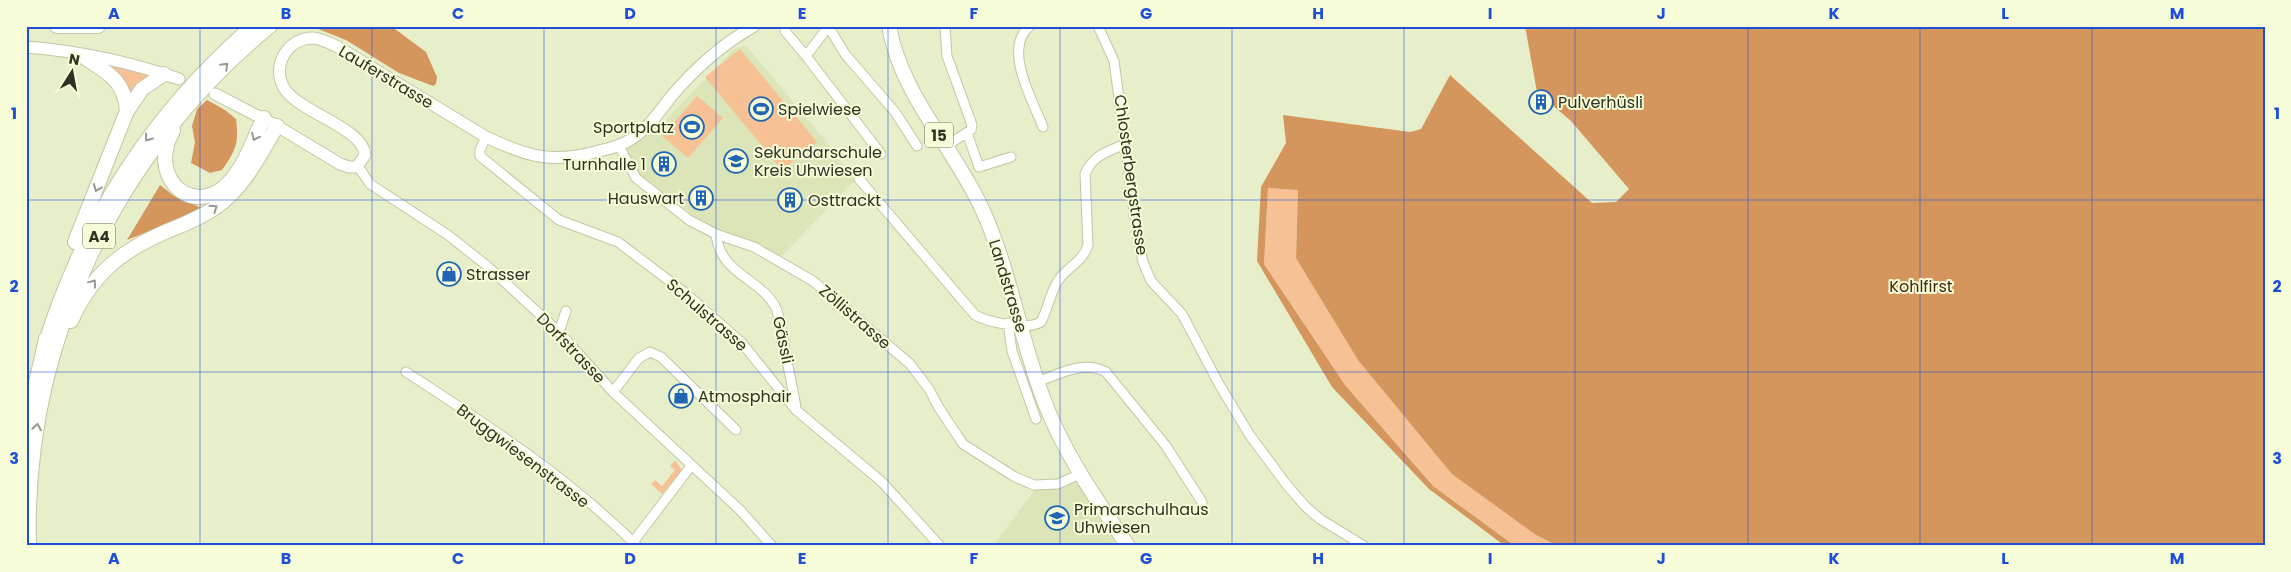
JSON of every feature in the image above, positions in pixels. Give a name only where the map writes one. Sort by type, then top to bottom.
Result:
[{"type":"main road","points":[[57,26],[96,26]]},
{"type":"main road","name":"A4","points":[[26,426],[44,348],[60,297],[100,211],[125,170],[184,93],[253,26]]},
{"type":"main road","name":"A4","points":[[29,546],[32,466],[44,391],[70,302],[97,240],[134,175],[192,101],[232,59],[270,26]]},
{"type":"main road","name":"Landstrasse","points":[[889,26],[904,74],[915,97],[967,180],[986,219],[1007,277],[1014,324],[1057,431],[1080,474],[1128,546]]},
{"type":"main road","points":[[82,56],[116,80],[125,95],[127,111]]},
{"type":"main road","points":[[44,348],[69,257],[127,111],[142,88],[164,74]]},
{"type":"main road","name":"A4","points":[[192,101],[171,134],[164,160],[170,179],[185,192],[206,195],[221,189],[234,175],[264,118]]},
{"type":"main road","points":[[44,391],[74,316],[99,276],[128,250],[200,217],[226,200],[245,177],[277,126]]},
{"type":"street","name":"Lauferstrasse","points":[[358,166],[365,152],[358,141],[298,102],[282,85],[279,72],[281,60],[287,49],[298,41],[319,39],[338,47],[486,137],[522,153],[548,159],[572,158],[618,146],[645,128],[703,62],[754,26]]},
{"type":"street","points":[[806,56],[828,26],[845,54],[895,112],[917,146]]},
{"type":"street","points":[[945,26],[947,56],[951,71],[971,119],[971,130],[946,146]]},
{"type":"street","points":[[1030,26],[1020,40],[1018,57],[1043,127]]},
{"type":"street","name":"Chlosterbergstrasse","points":[[1098,26],[1114,61],[1136,226],[1143,262],[1151,281],[1182,314],[1219,384],[1249,434],[1286,484],[1305,506],[1320,519],[1364,546]]},
{"type":"street","points":[[785,31],[881,154]]},
{"type":"street","points":[[26,46],[66,50],[82,56],[125,63],[179,80]]},
{"type":"street","points":[[26,54],[65,58],[82,56]]},
{"type":"street","points":[[215,94],[264,118],[343,166],[352,168],[358,166]]},
{"type":"street","points":[[967,133],[979,167],[1011,157]]},
{"type":"street","name":"Schulstrasse","points":[[486,137],[480,148],[480,156],[559,220],[618,242],[684,292],[742,343],[796,410],[882,482],[940,546]]},
{"type":"street","points":[[858,179],[966,307],[986,321],[1029,327],[1042,322],[1055,285],[1062,274],[1082,259],[1086,252],[1088,245],[1085,174],[1089,164],[1096,156],[1125,144]]},
{"type":"street","name":"Zöllistrasse","points":[[618,146],[638,181],[689,220],[716,234],[754,247],[813,281],[910,364],[929,389],[963,444],[1015,477],[1034,485],[1058,484],[1080,474]]},
{"type":"street","name":"Dorfstrasse","points":[[358,166],[370,184],[448,235],[486,264],[559,332],[613,392],[740,510],[772,546]]},
{"type":"street","name":"Gässli","points":[[716,234],[718,247],[724,259],[764,294],[776,308],[796,410]]},
{"type":"street","points":[[559,332],[566,311]]},
{"type":"street","points":[[1014,324],[1014,359],[1036,419]]},
{"type":"street","points":[[613,392],[639,358],[650,352],[661,357],[736,430]]},
{"type":"street","points":[[1037,382],[1084,366],[1093,366],[1106,372],[1166,446],[1202,502]]},
{"type":"street","name":"Bruggwiesenstrasse","points":[[406,372],[482,423],[554,476],[635,544]]},
{"type":"street","points":[[635,544],[691,466]]},
{"type":"shaded area","name":"Sekundarschule Kreis Uhwiesen","points":[[746,45],[825,140],[855,180],[782,256],[755,243],[716,232],[636,173],[625,150],[663,123],[733,50]]},
{"type":"shaded area","name":"Spielwiese","points":[[740,49],[817,142],[782,170],[705,77]]},
{"type":"shaded area","points":[[107,65],[151,75],[131,98]]},
{"type":"shaded area","name":"Sportplatz","points":[[697,96],[723,118],[688,158],[662,136]]},
{"type":"shaded area","points":[[1268,188],[1298,190],[1296,258],[1536,535],[1558,546],[1515,546],[1433,486],[1345,385],[1264,264]]},
{"type":"shaded area","points":[[675,460],[682,470],[662,494],[651,484],[655,480],[662,486],[675,470],[670,466]]},
{"type":"shaded area","name":"Primarschulhaus Uhwiesen","points":[[1077,482],[1120,546],[993,546],[1036,488],[1049,489]]},
{"type":"green space","points":[[316,26],[391,26],[426,52],[437,77],[436,84],[433,86],[399,73],[346,40],[318,29]]},
{"type":"green space","name":"Kohlfirst","points":[[1525,26],[2265,26],[2265,546],[1558,546],[1536,535],[1452,474],[1358,360],[1296,258],[1298,190],[1268,188],[1264,264],[1345,385],[1433,486],[1515,546],[1505,546],[1429,489],[1332,387],[1257,261],[1261,187],[1286,143],[1283,115],[1410,132],[1421,129],[1450,75],[1592,203],[1616,202],[1629,189],[1571,121],[1537,92]]},
{"type":"green space","points":[[207,100],[236,119],[237,127],[237,140],[231,157],[222,170],[210,173],[191,163],[195,142],[192,126],[197,109]]},
{"type":"green space","points":[[160,185],[174,196],[204,209],[127,240]]},
{"type":"place","name":"Pulverhüsli","points":[[1541,102]]},
{"type":"place","name":"Spielwiese","points":[[761,109]]},
{"type":"place","name":"Sportplatz","points":[[692,127]]},
{"type":"place","name":"Sekundarschule Kreis Uhwiesen","points":[[736,161]]},
{"type":"place","name":"Turnhalle 1","points":[[664,164]]},
{"type":"place","name":"Hauswart","points":[[701,198]]},
{"type":"place","name":"Osttrackt","points":[[790,200]]},
{"type":"place","name":"Strasser","points":[[449,274]]},
{"type":"place","name":"Atmosphair","points":[[681,396]]},
{"type":"place","name":"Primarschulhaus Uhwiesen","points":[[1057,518]]}]
